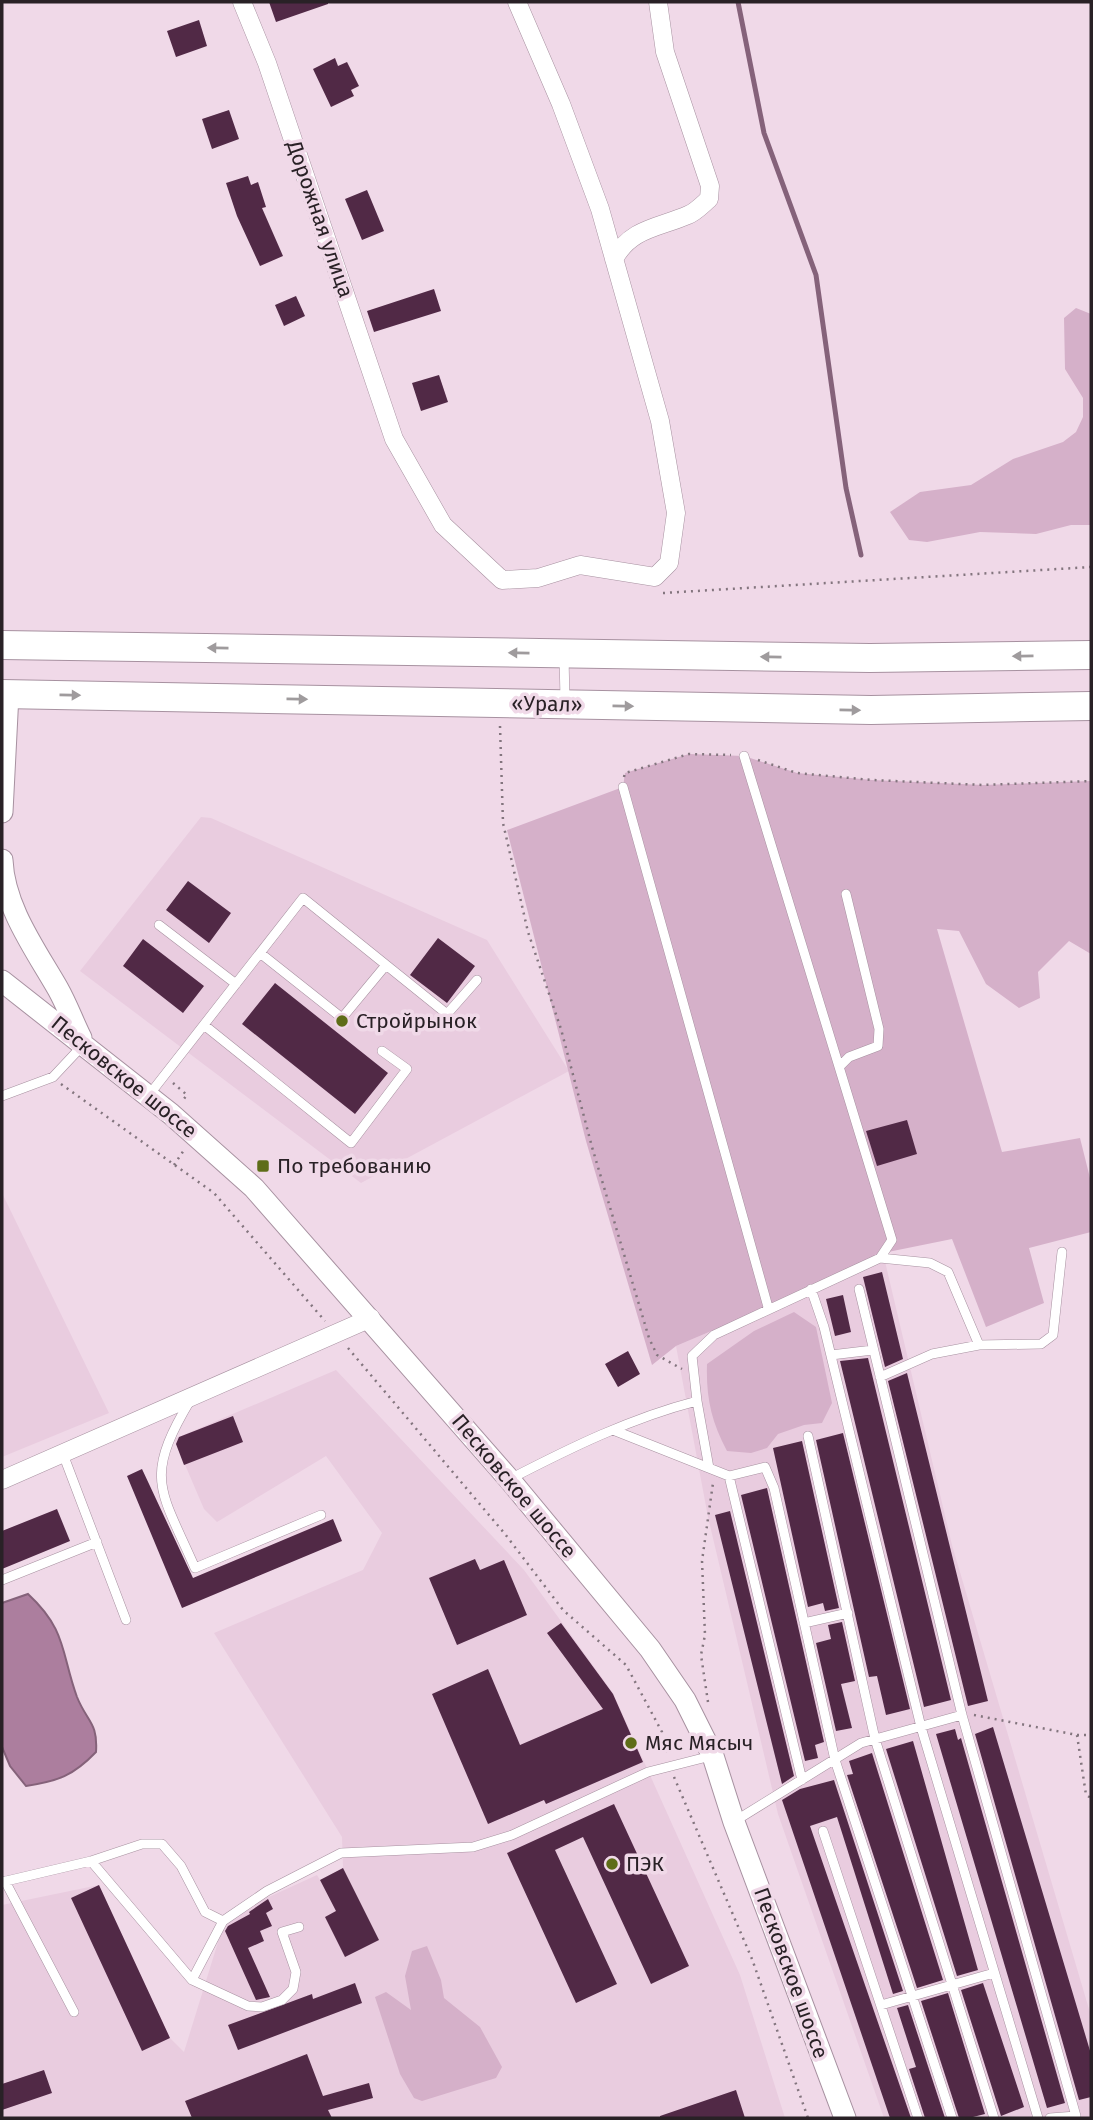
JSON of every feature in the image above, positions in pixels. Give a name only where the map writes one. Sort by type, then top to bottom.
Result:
[{"type":"highway","points":[[2,645],[870,658],[1091,655]]},
{"type":"highway","name":"«Урал»","points":[[5,694],[871,710],[1091,706]]},
{"type":"street","name":"Дорожная улица","points":[[242,2],[267,63],[394,439],[443,525],[502,580],[538,578],[580,565],[655,577]]},
{"type":"street","points":[[517,2],[561,104],[600,209],[660,421],[676,513],[669,563],[655,577]]},
{"type":"street","points":[[614,259],[623,242],[648,229],[691,214],[709,199],[710,186],[665,52],[658,2]]},
{"type":"street","points":[[2,812],[5,694]]},
{"type":"street","points":[[2,860],[9,894],[32,950],[58,989],[84,1043]]},
{"type":"street","name":"Песковское шоссе","points":[[2,981],[84,1043],[254,1188],[371,1318],[650,1649],[685,1700],[708,1746],[845,2118]]},
{"type":"street","points":[[39,1009],[49,1006],[58,989]]},
{"type":"street","points":[[2,1480],[371,1318]]},
{"type":"lane","points":[[564,654],[565,705]]},
{"type":"lane","points":[[744,756],[828,1035],[841,1065],[892,1240],[880,1258]]},
{"type":"lane","points":[[623,787],[768,1307]]},
{"type":"lane","points":[[841,1065],[849,1057],[878,1046],[878,1029],[846,894]]},
{"type":"lane","points":[[148,1096],[303,898],[447,1014],[477,980]]},
{"type":"lane","points":[[159,925],[236,984]]},
{"type":"lane","points":[[260,953],[342,1018],[387,965]]},
{"type":"lane","points":[[204,1025],[351,1143],[407,1069],[382,1051]]},
{"type":"lane","points":[[2,1096],[53,1077],[84,1043]]},
{"type":"lane","points":[[880,1377],[932,1354],[979,1345],[1041,1344],[1053,1335],[1062,1252]]},
{"type":"lane","points":[[709,1468],[696,1401],[692,1356],[714,1335],[768,1307],[880,1258],[930,1263],[948,1272],[979,1345]]},
{"type":"lane","points":[[811,1289],[831,1356],[921,1727],[1038,2118]]},
{"type":"lane","points":[[859,1289],[962,1715],[1076,2116],[1050,2118]]},
{"type":"lane","points":[[831,1356],[873,1350]]},
{"type":"lane","points":[[192,1398],[169,1437],[161,1460],[160,1484],[195,1568],[321,1515]]},
{"type":"lane","points":[[509,1479],[613,1430],[661,1410],[696,1401]]},
{"type":"lane","points":[[613,1430],[729,1476],[765,1467],[774,1488],[835,1760],[952,2118]]},
{"type":"lane","points":[[808,1436],[875,1739],[994,2118]]},
{"type":"lane","points":[[63,1454],[126,1620]]},
{"type":"lane","points":[[729,1476],[802,1780]]},
{"type":"lane","points":[[2,1580],[97,1542]]},
{"type":"lane","points":[[804,1623],[848,1614]]},
{"type":"lane","points":[[734,1822],[861,1743],[962,1715]]},
{"type":"lane","points":[[192,1980],[223,1921],[268,1891],[341,1853],[472,1847],[512,1835],[648,1772],[671,1766],[708,1746]]},
{"type":"lane","points":[[823,1831],[918,2118]]},
{"type":"lane","points":[[74,2012],[3,1882],[92,1861],[142,1844],[162,1843],[181,1866],[205,1912],[223,1921]]},
{"type":"lane","points":[[92,1861],[192,1980],[247,2006],[262,2007],[282,2000],[293,1989],[296,1972],[282,1932],[299,1927]]},
{"type":"lane","points":[[881,2005],[994,1973]]},
{"type":"path","points":[[655,577],[663,593],[1091,567]]},
{"type":"path","points":[[499,719],[503,823],[528,932],[561,1029],[592,1147],[649,1338],[657,1355],[694,1375]]},
{"type":"path","points":[[623,787],[625,773],[689,754],[744,756],[797,774],[872,780],[983,785],[1091,781]]},
{"type":"path","points":[[53,1077],[214,1193],[505,1534],[563,1610],[626,1665],[662,1732],[671,1766],[752,1959],[808,2118]]},
{"type":"path","points":[[708,1746],[709,1695],[701,1655],[705,1635],[702,1561],[713,1479],[709,1468]]},
{"type":"path","points":[[962,1715],[981,1714],[1077,1735],[1091,1735]]},
{"type":"path","points":[[1077,1735],[1086,1796],[1091,1798]]},
{"type":"shaded area","points":[[1076,308],[1091,314],[1091,525],[1071,525],[1036,534],[980,532],[927,542],[909,540],[890,512],[920,492],[971,485],[1013,459],[1063,442],[1076,432],[1083,417],[1083,398],[1065,369],[1064,318]]},
{"type":"shaded area","points":[[689,754],[744,756],[797,773],[872,780],[983,785],[1091,781],[1091,954],[1069,941],[1038,972],[1040,998],[1019,1008],[986,984],[959,931],[937,929],[1002,1152],[1080,1138],[1091,1182],[1091,1232],[1029,1248],[1044,1303],[986,1327],[952,1239],[883,1253],[811,1289],[676,1346],[652,1365],[586,1141],[507,830],[623,787],[625,773]]},
{"type":"shaded area","name":"Стройрынок","points":[[201,817],[211,818],[487,940],[569,1071],[361,1183],[80,971]]},
{"type":"shaded area","points":[[2,1193],[109,1413],[2,1457]]},
{"type":"shaded area","points":[[883,1253],[952,1545],[1091,2016],[1091,2118],[884,2118],[778,1814],[708,1517],[676,1346],[811,1289]]},
{"type":"shaded area","points":[[794,1312],[816,1327],[832,1403],[822,1423],[804,1425],[778,1434],[767,1448],[751,1453],[727,1451],[711,1409],[707,1364],[754,1331]]},
{"type":"shaded area","points":[[336,1370],[524,1570],[613,1693],[740,1975],[785,2118],[2,2118],[2,1905],[99,1885],[170,2038],[184,2052],[223,1926],[247,1907],[317,1875],[320,1880],[343,1868],[342,1837],[214,1633],[363,1570],[382,1533],[326,1456],[217,1522],[204,1509],[174,1439]]},
{"type":"shaded area","points":[[28,1594],[50,1619],[61,1642],[77,1697],[94,1728],[96,1752],[72,1772],[47,1782],[26,1786],[10,1766],[2,1747],[2,1603]]},
{"type":"shaded area","points":[[427,1946],[441,1980],[444,1998],[480,2027],[502,2067],[496,2078],[422,2101],[414,2098],[400,2074],[375,1997],[386,1992],[411,2010],[405,1976],[412,1951]]},
{"type":"building","points":[[269,2],[328,2],[328,4],[276,22]]},
{"type":"building","points":[[199,20],[207,46],[176,57],[167,31]]},
{"type":"building","points":[[335,58],[338,66],[347,62],[359,86],[351,90],[354,96],[331,107],[313,69]]},
{"type":"building","points":[[229,110],[239,139],[212,149],[202,119]]},
{"type":"building","points":[[248,176],[251,185],[258,182],[266,207],[262,208],[283,256],[260,266],[237,216],[226,183]]},
{"type":"building","points":[[367,190],[384,231],[362,240],[345,199]]},
{"type":"building","points":[[434,289],[441,311],[374,332],[367,311]]},
{"type":"building","points":[[296,296],[305,316],[284,326],[275,305]]},
{"type":"building","points":[[439,375],[448,402],[421,411],[412,383]]},
{"type":"building","points":[[188,881],[231,913],[209,943],[166,910]]},
{"type":"building","points":[[438,938],[475,966],[447,1003],[410,975]]},
{"type":"building","points":[[143,939],[204,986],[183,1013],[123,966]]},
{"type":"building","points":[[275,983],[388,1073],[355,1114],[242,1024]]},
{"type":"building","points":[[907,1120],[917,1154],[877,1166],[866,1131]]},
{"type":"building","points":[[882,1272],[903,1359],[885,1367],[863,1277]]},
{"type":"building","points":[[843,1295],[851,1332],[835,1336],[826,1299]]},
{"type":"building","points":[[628,1351],[640,1374],[618,1387],[605,1364]]},
{"type":"building","points":[[868,1358],[951,1700],[924,1707],[840,1361]]},
{"type":"building","points":[[907,1373],[988,1701],[968,1706],[888,1381]]},
{"type":"building","points":[[233,1416],[243,1442],[184,1465],[176,1444],[179,1437]]},
{"type":"building","points":[[843,1433],[910,1709],[886,1715],[877,1676],[869,1677],[816,1440]]},
{"type":"building","points":[[802,1441],[839,1608],[825,1611],[823,1603],[808,1607],[773,1448]]},
{"type":"building","points":[[142,1469],[193,1578],[333,1519],[342,1541],[182,1608],[127,1476]]},
{"type":"building","points":[[767,1488],[824,1742],[815,1745],[818,1758],[805,1761],[741,1495]]},
{"type":"building","points":[[57,1509],[70,1541],[2,1569],[2,1531]]},
{"type":"building","points":[[730,1511],[794,1776],[782,1784],[715,1515]]},
{"type":"building","points":[[475,1559],[480,1570],[504,1560],[527,1615],[457,1645],[429,1578]]},
{"type":"building","points":[[842,1622],[855,1681],[841,1684],[852,1728],[836,1731],[816,1643],[831,1639],[828,1625]]},
{"type":"building","points":[[561,1623],[613,1694],[643,1762],[546,1804],[544,1800],[488,1824],[432,1694],[488,1669],[520,1745],[603,1709],[547,1633]]},
{"type":"building","points":[[993,1727],[1091,2054],[1091,2097],[1079,2100],[975,1734]]},
{"type":"building","points":[[955,1729],[958,1740],[961,1738],[1065,2103],[1047,2108],[936,1734]]},
{"type":"building","points":[[913,1741],[978,1970],[957,1976],[886,1749]]},
{"type":"building","points":[[872,1753],[943,1980],[917,1988],[847,1775],[853,1774],[849,1761]]},
{"type":"building","points":[[834,1780],[903,1991],[893,1994],[837,1817],[810,1826],[911,2118],[890,2118],[782,1800],[800,1789]]},
{"type":"building","points":[[614,1804],[689,1966],[651,1984],[583,1837],[555,1850],[617,1984],[576,2003],[507,1853]]},
{"type":"building","points":[[343,1868],[379,1940],[345,1957],[325,1917],[336,1911],[320,1880]]},
{"type":"building","points":[[99,1885],[170,2038],[142,2051],[71,1898]]},
{"type":"building","points":[[268,1899],[273,1909],[266,1913],[272,1926],[260,1931],[264,1941],[248,1948],[270,1997],[256,2000],[225,1931],[228,1926],[250,1914],[249,1912]]},
{"type":"building","points":[[355,1983],[362,2003],[238,2050],[228,2025],[312,1994],[313,1999]]},
{"type":"building","points":[[983,1983],[1024,2107],[1001,2116],[961,1990]]},
{"type":"building","points":[[948,1993],[985,2114],[969,2118],[959,2118],[921,2001]]},
{"type":"building","points":[[908,2005],[945,2118],[925,2118],[909,2069],[916,2067],[897,2008]]},
{"type":"building","points":[[307,2054],[323,2096],[369,2083],[373,2098],[328,2110],[332,2118],[192,2118],[185,2101]]},
{"type":"building","points":[[44,2070],[52,2093],[2,2110],[2,2084]]},
{"type":"building","points":[[736,2090],[745,2118],[660,2118],[660,2116]]},
{"type":"waterway","points":[[738,2],[764,133],[816,275],[846,488],[861,555]]},
{"type":"place","name":"Стройрынок","points":[[342,1021]]},
{"type":"place","name":"По требованию","points":[[263,1166]]},
{"type":"place","name":"Мяс Мясыч","points":[[631,1743]]},
{"type":"place","name":"ПЭК","points":[[612,1864]]}]
